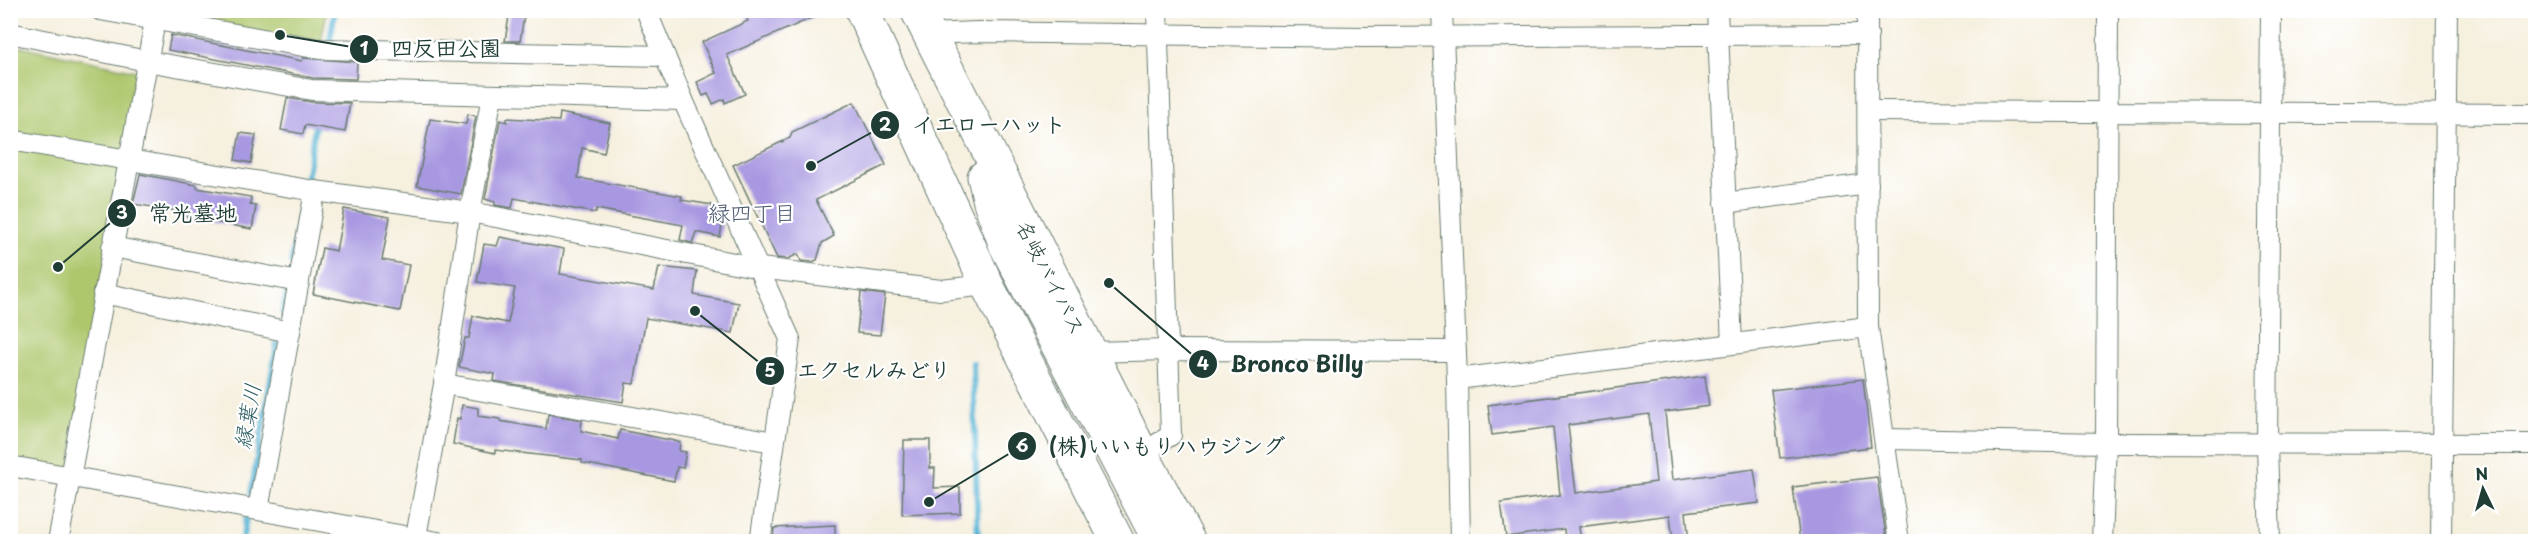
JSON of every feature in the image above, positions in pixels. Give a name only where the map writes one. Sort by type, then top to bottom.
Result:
[{"type":"highway","points":[[862,10],[987,285],[1118,542]]},
{"type":"highway","name":"名岐バイパス","points":[[923,22],[975,128],[1189,542]]},
{"type":"highway","points":[[975,128],[990,202],[1006,246],[1160,542]]},
{"type":"street","points":[[100,10],[156,16],[320,49],[665,56]]},
{"type":"street","points":[[646,10],[683,100],[790,339],[760,542]]},
{"type":"street","points":[[1142,454],[1171,435],[1157,10]]},
{"type":"street","points":[[1442,10],[1458,379],[1460,542]]},
{"type":"street","points":[[1717,10],[1732,344]]},
{"type":"street","points":[[1867,10],[1868,327],[1899,542]]},
{"type":"street","points":[[2102,542],[2106,443],[2108,10]]},
{"type":"street","points":[[2270,542],[2267,444],[2271,10]]},
{"type":"street","points":[[2441,542],[2447,10]]},
{"type":"street","points":[[58,542],[156,16]]},
{"type":"street","points":[[923,22],[978,32],[1442,36],[1868,34]]},
{"type":"street","points":[[10,33],[147,62],[312,90],[683,100]]},
{"type":"street","points":[[416,539],[444,384],[470,212],[492,96]]},
{"type":"street","points":[[1868,111],[2535,114]]},
{"type":"street","points":[[10,140],[315,191],[470,212],[760,268],[941,290],[987,285]]},
{"type":"street","points":[[1725,203],[1868,184]]},
{"type":"street","points":[[258,510],[315,191]]},
{"type":"street","points":[[112,247],[299,282]]},
{"type":"street","points":[[103,293],[290,332]]},
{"type":"street","points":[[1458,379],[1868,327]]},
{"type":"street","points":[[1091,352],[1456,351]]},
{"type":"street","points":[[444,384],[774,442]]},
{"type":"street","points":[[1885,439],[2106,443],[2535,444]]},
{"type":"street","points":[[10,466],[438,542]]},
{"type":"green space","points":[[157,11],[327,11],[320,49]]},
{"type":"green space","points":[[10,44],[141,72],[69,472],[11,462]]},
{"type":"building","points":[[192,10],[211,10],[209,17],[191,14]]},
{"type":"building","points":[[510,10],[525,10],[520,41],[505,41]]},
{"type":"building","points":[[743,10],[830,10],[727,55],[745,94],[725,103],[724,99],[713,104],[708,94],[703,96],[697,82],[716,73],[702,42],[748,21]]},
{"type":"building","points":[[171,35],[302,61],[303,58],[357,62],[356,79],[313,78],[168,50]]},
{"type":"building","points":[[287,98],[312,102],[350,103],[345,132],[305,125],[303,134],[281,130]]},
{"type":"building","points":[[854,102],[886,165],[816,200],[834,236],[822,243],[817,260],[801,261],[798,254],[788,259],[777,258],[733,165],[790,138],[792,132]]},
{"type":"building","points":[[560,113],[610,123],[604,153],[582,148],[578,178],[682,196],[681,200],[712,205],[712,209],[719,211],[723,219],[720,237],[696,232],[692,243],[680,240],[683,225],[596,209],[596,213],[514,198],[512,208],[495,205],[495,202],[485,199],[500,120],[507,122],[507,118],[559,121]]},
{"type":"building","points":[[468,114],[476,116],[461,194],[417,186],[430,119],[466,124]]},
{"type":"building","points":[[240,133],[256,135],[251,163],[235,160]]},
{"type":"building","points":[[140,174],[197,185],[197,188],[251,197],[250,205],[256,206],[252,229],[172,214],[173,210],[133,204]]},
{"type":"building","points":[[344,209],[390,217],[382,260],[409,265],[400,311],[313,294],[322,248],[336,251]]},
{"type":"building","points":[[500,237],[564,249],[560,274],[654,290],[659,267],[697,271],[694,295],[739,303],[733,333],[646,318],[634,384],[626,383],[623,402],[494,381],[495,374],[459,367],[465,338],[469,338],[473,316],[508,323],[515,288],[477,282],[484,244],[497,246]]},
{"type":"building","points":[[861,292],[885,295],[880,335],[857,333]]},
{"type":"building","points":[[1705,376],[1709,406],[1665,412],[1672,480],[1754,469],[1759,503],[1686,512],[1689,542],[1673,542],[1670,515],[1579,527],[1581,542],[1565,542],[1564,529],[1506,537],[1501,503],[1560,495],[1553,427],[1492,435],[1488,405]],"holes":[[[1649,414],[1656,482],[1576,493],[1568,425]]]},
{"type":"building","points":[[1863,379],[1871,447],[1780,458],[1771,390]]},
{"type":"building","points":[[462,405],[478,408],[478,416],[546,429],[548,414],[582,420],[581,431],[618,439],[620,430],[680,442],[679,451],[686,452],[683,468],[677,467],[674,481],[582,463],[582,460],[495,450],[495,453],[453,444],[457,418],[460,419]]},
{"type":"building","points":[[904,440],[930,440],[930,468],[935,468],[934,488],[960,487],[960,513],[902,515]]},
{"type":"building","points":[[1877,477],[1887,542],[1800,542],[1793,487]]},
{"type":"building","points":[[835,525],[835,542],[773,542],[774,528]]},
{"type":"waterway","name":"縁葉川","points":[[330,40],[335,10]]},
{"type":"waterway","name":"縁葉川","points":[[306,181],[316,120]]},
{"type":"waterway","name":"縁葉川","points":[[291,263],[302,202]]},
{"type":"waterway","name":"縁葉川","points":[[282,313],[286,296]]},
{"type":"waterway","name":"縁葉川","points":[[251,494],[277,344]]},
{"type":"waterway","points":[[973,363],[978,542]]},
{"type":"waterway","name":"縁葉川","points":[[242,542],[246,519]]},
{"type":"place","name":"四反田公園","points":[[280,35]]},
{"type":"place","name":"イエローハット","points":[[811,166]]},
{"type":"place","name":"常光墓地","points":[[58,267]]},
{"type":"place","name":"Bronco Billy","points":[[1109,283]]},
{"type":"place","name":"エクセルみどり","points":[[695,311]]},
{"type":"place","name":"(株)いいもりハウジング","points":[[929,502]]},
{"type":"district","name":"緑四丁目","points":[[752,211]]}]
